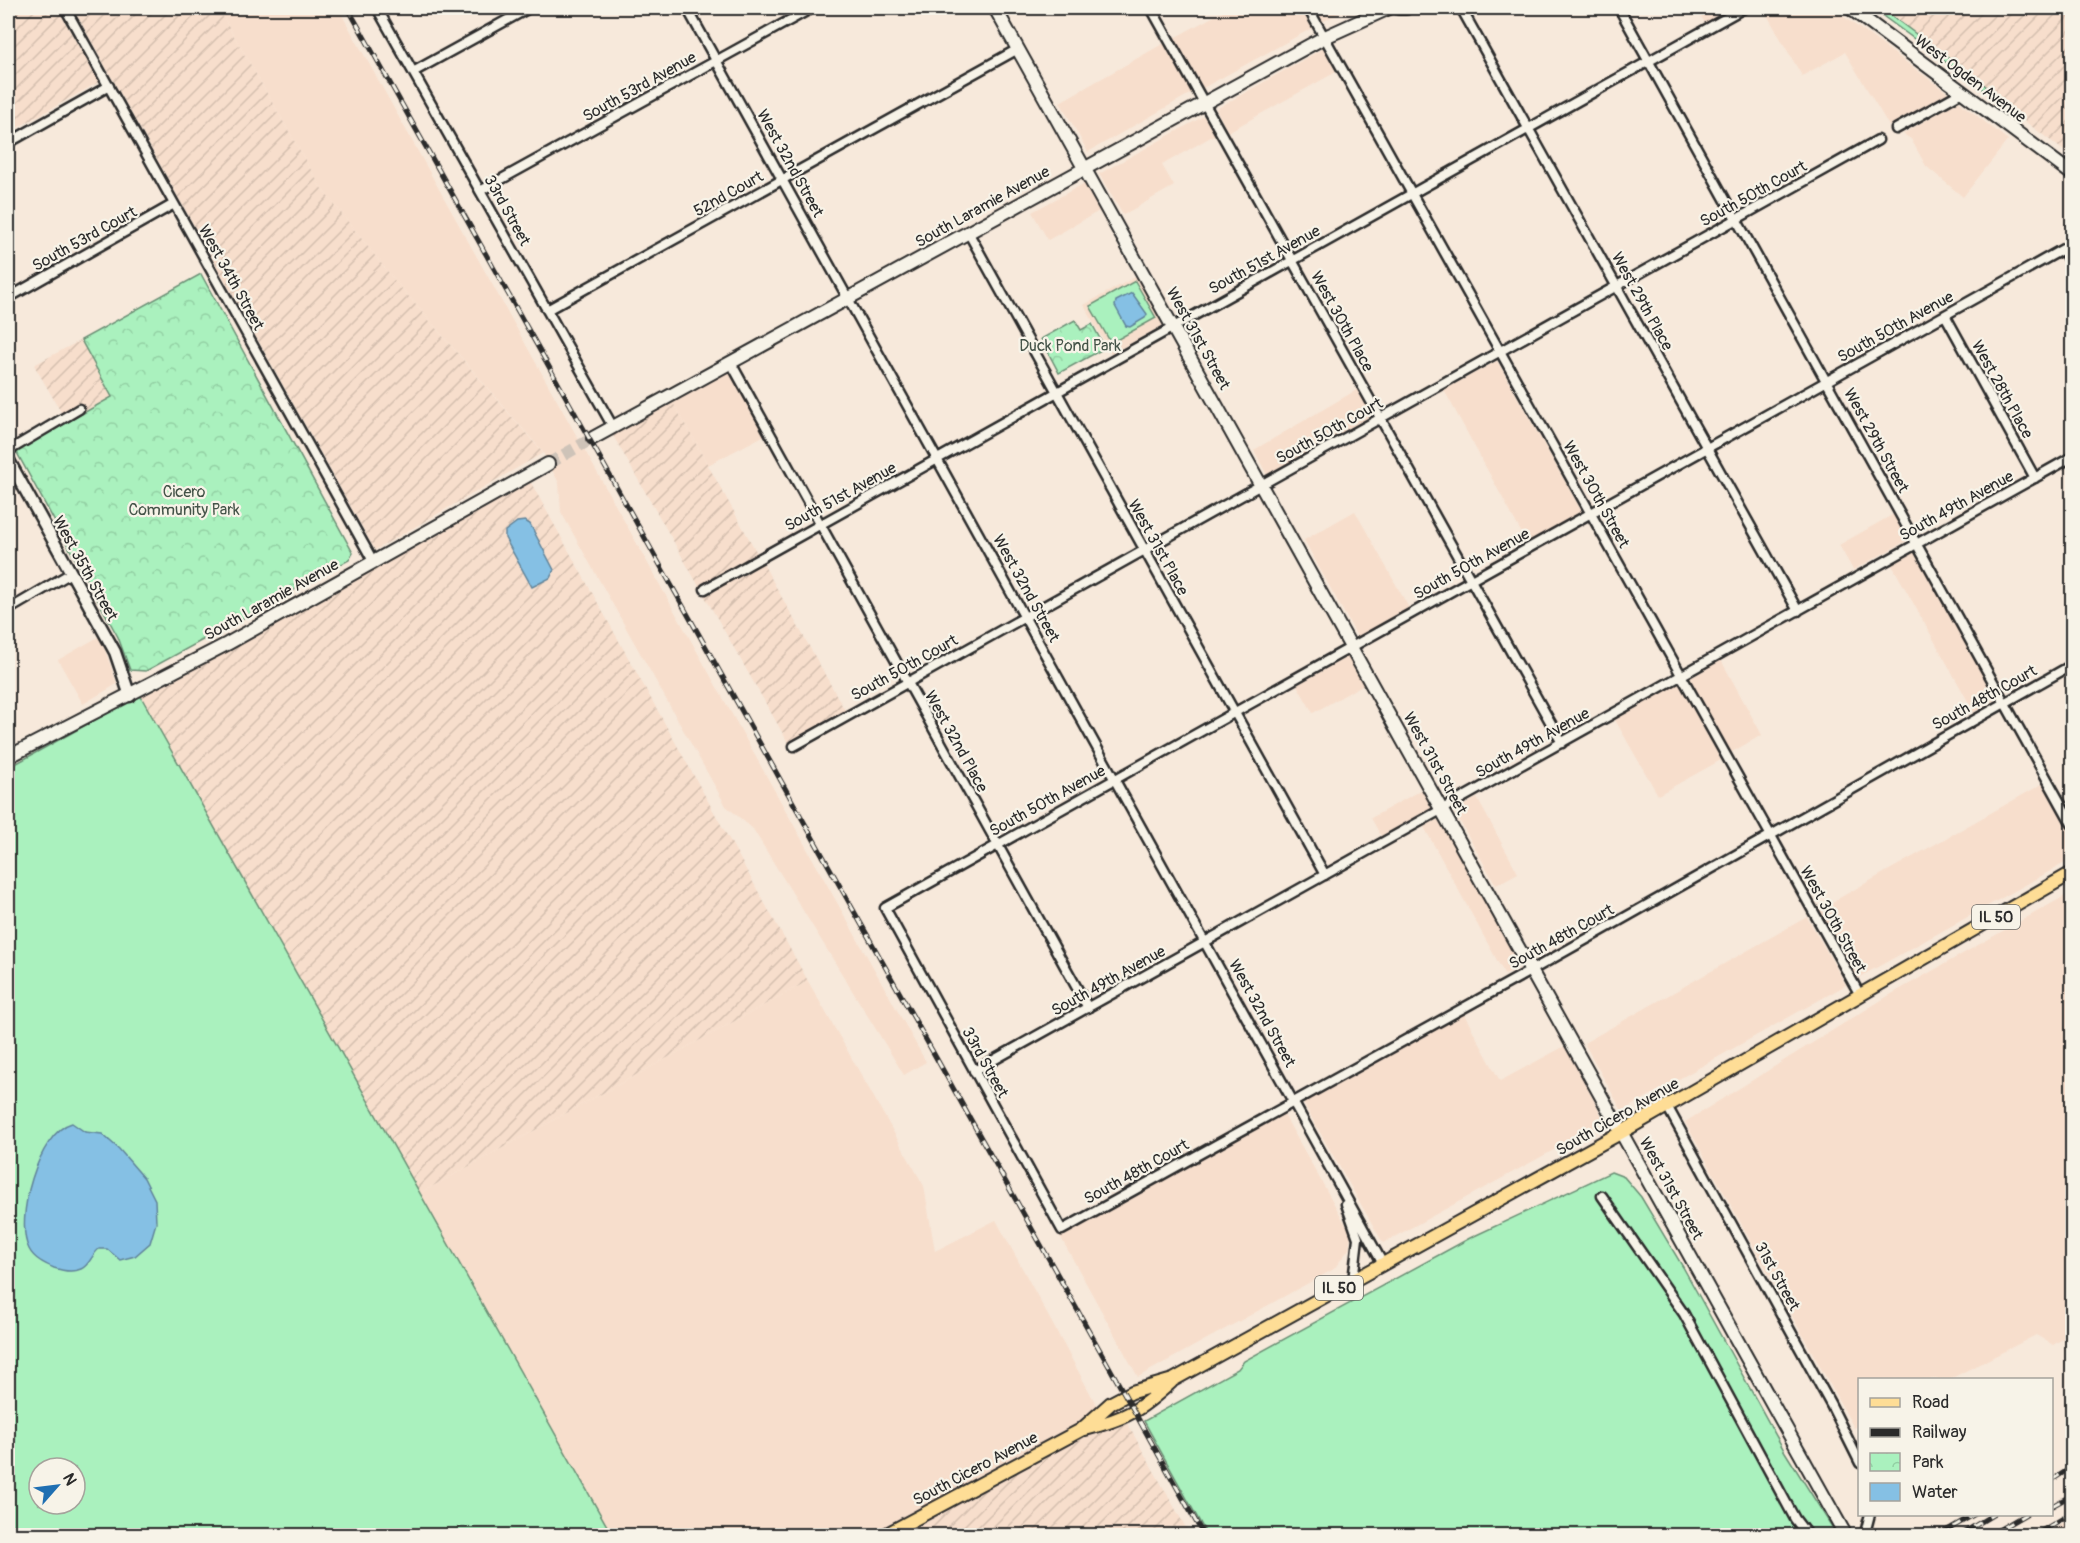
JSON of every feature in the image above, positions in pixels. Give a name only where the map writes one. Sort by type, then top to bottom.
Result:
[{"type":"main road","name":"West 31st Street","points":[[995,8],[1846,1536]]},
{"type":"main road","name":"South Laramie Avenue","points":[[593,438],[1325,37],[1389,8]]},
{"type":"main road","points":[[1399,8],[1407,8]]},
{"type":"main road","name":"West Ogden Avenue","points":[[1850,8],[2073,174]]},
{"type":"main road","name":"South Laramie Avenue","points":[[8,757],[130,696],[548,464]]},
{"type":"main road","name":"South Cicero Avenue","points":[[883,1536],[1081,1430],[1111,1403],[1132,1392],[1173,1380],[1623,1132],[2073,873]]},
{"type":"main road","name":"South Cicero Avenue","points":[[1081,1430],[1121,1420],[1142,1408],[1173,1380]]},
{"type":"street","name":"West 34th Street","points":[[65,8],[373,561]]},
{"type":"street","name":"33rd Street","points":[[377,8],[613,427]]},
{"type":"street","points":[[413,72],[529,8]]},
{"type":"street","name":"West 32nd Street","points":[[687,8],[1383,1264]]},
{"type":"street","name":"South 53rd Avenue","points":[[480,191],[812,8]]},
{"type":"street","name":"West 30th Place","points":[[1150,8],[1562,743]]},
{"type":"street","name":"West 30th Street","points":[[1308,8],[1860,995]]},
{"type":"street","name":"West 29th Place","points":[[1461,8],[1618,285],[1798,611]]},
{"type":"street","name":"West 29th Street","points":[[1619,8],[2073,824]]},
{"type":"street","name":"South 51st Avenue","points":[[705,589],[1744,8]]},
{"type":"street","name":"52nd Court","points":[[547,310],[1018,49]]},
{"type":"street","points":[[8,143],[109,86]]},
{"type":"street","points":[[1896,129],[1962,92]]},
{"type":"street","name":"South 50th Court","points":[[794,746],[1878,140]]},
{"type":"street","name":"South 53rd Court","points":[[8,298],[174,204]]},
{"type":"street","name":"West 31st Place","points":[[968,232],[1325,875]]},
{"type":"street","name":"South 50th Avenue","points":[[885,908],[2073,244]]},
{"type":"street","points":[[2063,249],[2073,267]]},
{"type":"street","name":"West 28th Place","points":[[1945,315],[2035,478]]},
{"type":"street","name":"West 32nd Place","points":[[730,363],[1088,1008]]},
{"type":"street","points":[[8,451],[79,409]]},
{"type":"street","name":"South 49th Avenue","points":[[974,1071],[2073,457]]},
{"type":"street","name":"West 35th Street","points":[[8,459],[115,652],[130,696]]},
{"type":"street","points":[[8,610],[71,573]]},
{"type":"street","name":"South 48th Court","points":[[1062,1230],[1532,970],[2073,664]]},
{"type":"street","name":"33rd Street","points":[[885,908],[1062,1230]]},
{"type":"street","name":"31st Street","points":[[1667,1106],[1831,1405],[1858,1459]]},
{"type":"street","name":"West 32nd Street","points":[[1339,1184],[1358,1238],[1353,1281]]},
{"type":"street","points":[[1602,1196],[1684,1314],[1795,1519],[1808,1536]]},
{"type":"street","points":[[1860,1536],[1865,1533],[1870,1516]]},
{"type":"shaded area","points":[[8,8],[57,8],[99,82],[8,133]]},
{"type":"shaded area","points":[[73,8],[218,8],[322,189],[392,277],[543,453],[375,550]]},
{"type":"shaded area","points":[[218,8],[338,8],[926,1062],[904,1075],[753,829],[726,806],[561,512],[559,483],[542,451],[392,277],[322,189]]},
{"type":"shaded area","points":[[1229,8],[1301,8],[1312,28],[1203,88],[1174,38]]},
{"type":"shaded area","points":[[1314,8],[1348,8],[1322,22]]},
{"type":"shaded area","points":[[1696,8],[1731,8],[1705,23]]},
{"type":"shaded area","points":[[1763,8],[1832,8],[1948,93],[1889,126],[1845,52],[1802,76]]},
{"type":"shaded area","points":[[1881,8],[2072,8],[2072,157],[2022,119],[1987,87]]},
{"type":"shaded area","points":[[1166,42],[1193,92],[1088,152],[1060,102]]},
{"type":"shaded area","points":[[1324,48],[1336,72],[1228,132],[1216,109]]},
{"type":"shaded area","points":[[1958,101],[2008,140],[1963,197],[1926,166],[1911,139],[1903,134]]},
{"type":"shaded area","points":[[1206,115],[1216,134],[1162,165],[1174,186],[1123,215],[1099,174]]},
{"type":"shaded area","points":[[1085,183],[1101,210],[1048,240],[1032,212]]},
{"type":"shaded area","points":[[1137,276],[1164,325],[1111,354],[1084,305]]},
{"type":"shaded area","points":[[81,340],[112,397],[67,422],[34,365]]},
{"type":"shaded area","points":[[1497,361],[1582,512],[1527,543],[1444,390]]},
{"type":"shaded area","points":[[730,366],[767,434],[708,465],[671,399]]},
{"type":"shaded area","points":[[1358,389],[1372,415],[1267,475],[1254,450]]},
{"type":"shaded area","points":[[671,399],[847,714],[790,746],[611,432]]},
{"type":"shaded area","points":[[530,481],[808,981],[420,1193],[140,695]]},
{"type":"shaded area","points":[[1355,511],[1409,608],[1358,638],[1304,540]]},
{"type":"shaded area","points":[[1894,514],[1908,540],[1853,570],[1839,545]]},
{"type":"shaded area","points":[[1915,551],[1997,699],[1974,712],[1892,565]]},
{"type":"shaded area","points":[[100,636],[117,684],[83,704],[58,660]]},
{"type":"shaded area","points":[[1349,656],[1364,684],[1313,713],[1297,685]]},
{"type":"shaded area","points":[[1721,660],[1762,735],[1730,753],[1689,679]]},
{"type":"shaded area","points":[[1679,683],[1721,760],[1658,795],[1615,720]]},
{"type":"shaded area","points":[[2044,783],[2072,834],[2072,859],[1856,979],[1818,910]]},
{"type":"shaded area","points":[[1423,789],[1433,808],[1381,836],[1371,818]]},
{"type":"shaded area","points":[[1477,798],[1518,873],[1496,885],[1454,811]]},
{"type":"shaded area","points":[[1440,818],[1521,967],[1505,975],[1424,827]]},
{"type":"shaded area","points":[[2072,892],[2072,1333],[2053,1345],[2036,1335],[1952,1378],[1858,1378],[1858,1426],[1854,1428],[1685,1122],[1888,996]]},
{"type":"shaded area","points":[[1807,917],[1846,985],[1622,1111],[1584,1043]]},
{"type":"shaded area","points":[[808,981],[924,1186],[935,1251],[996,1220],[1102,1415],[873,1535],[612,1535],[420,1193]]},
{"type":"shaded area","points":[[1464,1014],[1500,1081],[1565,1046],[1605,1122],[1383,1243],[1302,1101]]},
{"type":"shaded area","points":[[1283,1113],[1351,1234],[1349,1249],[1334,1269],[1138,1377],[1060,1236]]},
{"type":"shaded area","points":[[1118,1407],[1190,1535],[873,1536],[1014,1461]]},
{"type":"shaded area","points":[[2072,1518],[2072,1535],[2042,1535]]},
{"type":"green space","points":[[1872,8],[1881,8],[1987,87],[1984,90]]},
{"type":"green space","name":"Cicero Community Park","points":[[201,274],[353,553],[349,560],[146,671],[130,670],[118,637],[16,451],[112,397],[81,340]]},
{"type":"green space","points":[[1135,281],[1156,318],[1111,343],[1090,306]]},
{"type":"green space","name":"Duck Pond Park","points":[[1075,320],[1081,330],[1092,324],[1105,348],[1059,373],[1041,339]]},
{"type":"green space","points":[[140,695],[612,1535],[8,1535],[8,768]]},
{"type":"green space","points":[[1611,1172],[1624,1177],[1641,1197],[1683,1267],[1785,1452],[1837,1535],[1207,1535],[1144,1421],[1238,1369],[1244,1361],[1470,1238]]},
{"type":"water","points":[[1132,293],[1147,314],[1145,318],[1130,327],[1126,326],[1115,306],[1116,301]]},
{"type":"water","points":[[525,521],[530,524],[554,570],[550,578],[532,587],[505,538],[505,531],[517,522]]},
{"type":"water","points":[[72,1123],[85,1132],[102,1134],[119,1149],[144,1178],[155,1200],[156,1223],[150,1243],[135,1256],[120,1260],[107,1249],[99,1249],[84,1267],[64,1271],[43,1263],[34,1256],[25,1236],[25,1218],[27,1199],[39,1159],[49,1142],[60,1130]]},
{"type":"tunnel","points":[[548,464],[593,438]]},
{"type":"railway","points":[[348,8],[1204,1536]]},
{"type":"railway","points":[[2053,1479],[2072,1467]]},
{"type":"railway","points":[[2053,1505],[2072,1495]]},
{"type":"railway","points":[[2033,1536],[2072,1513]]},
{"type":"railway","points":[[1937,1536],[1972,1516]]},
{"type":"railway","points":[[1958,1536],[1991,1516]]},
{"type":"railway","points":[[1988,1536],[2023,1516]]},
{"type":"railway","points":[[2061,1536],[2072,1530]]}]
